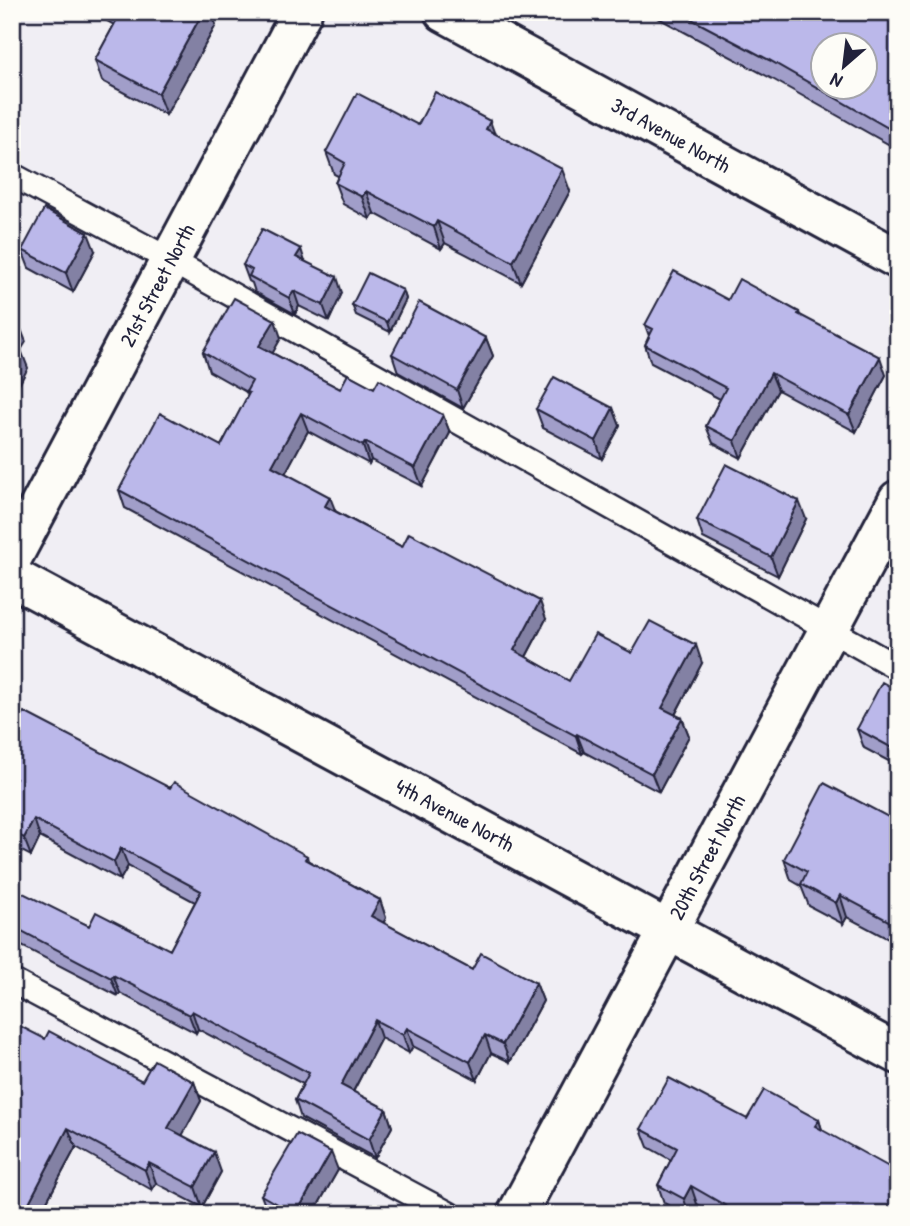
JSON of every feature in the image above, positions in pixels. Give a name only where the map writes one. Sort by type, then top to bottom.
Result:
[{"type":"street","name":"21st Street North","points":[[12,558],[302,12]]},
{"type":"street","name":"3rd Avenue North","points":[[444,12],[898,259]]},
{"type":"street","name":"20th Street North","points":[[517,1214],[898,500]]},
{"type":"street","name":"4th Avenue North","points":[[12,577],[898,1054]]},
{"type":"lane","points":[[12,175],[170,260],[898,668]]},
{"type":"lane","points":[[12,981],[449,1214]]},
{"type":"building","points":[[121,12],[203,12],[158,94],[95,60]]},
{"type":"building","points":[[678,12],[874,12],[886,18],[889,12],[898,12],[898,113],[890,129],[843,102],[878,102],[878,32],[808,32],[808,82]]},
{"type":"building","points":[[435,92],[490,121],[486,129],[562,169],[513,262],[437,221],[434,227],[366,191],[362,197],[335,183],[345,163],[326,152],[357,93],[418,125]]},
{"type":"building","points":[[44,209],[88,233],[66,273],[22,250]]},
{"type":"building","points":[[262,229],[301,249],[296,257],[337,277],[323,305],[294,291],[289,298],[249,276],[252,270],[243,265]]},
{"type":"building","points":[[674,271],[728,300],[739,279],[880,357],[849,415],[771,373],[735,441],[706,426],[726,388],[645,345],[653,329],[645,325]]},
{"type":"building","points":[[368,273],[403,290],[387,322],[352,305]]},
{"type":"building","points":[[234,298],[275,320],[259,346],[340,389],[348,374],[374,388],[379,379],[443,415],[415,468],[365,442],[363,446],[301,413],[272,466],[330,497],[325,506],[402,547],[409,533],[540,601],[514,650],[569,681],[595,634],[632,653],[650,621],[696,645],[662,708],[682,718],[652,774],[577,734],[576,736],[119,490],[160,413],[221,446],[249,393],[246,392],[252,381],[203,352]]},
{"type":"building","points":[[419,302],[486,338],[457,390],[392,354]]},
{"type":"building","points":[[12,320],[19,324],[12,337]]},
{"type":"building","points":[[12,345],[21,350],[12,367]]},
{"type":"building","points":[[554,377],[613,408],[596,441],[536,409]]},
{"type":"building","points":[[726,464],[799,501],[771,557],[697,520]]},
{"type":"building","points":[[882,682],[898,691],[898,751],[857,729]]},
{"type":"building","points":[[24,712],[170,788],[174,782],[307,856],[305,859],[380,900],[371,916],[472,970],[481,953],[536,983],[503,1044],[485,1035],[470,1062],[407,1028],[403,1035],[375,1020],[341,1085],[386,1109],[369,1140],[295,1100],[309,1073],[192,1011],[189,1015],[12,926],[13,888],[89,926],[96,912],[170,950],[201,891],[121,848],[114,862],[34,819],[24,838],[12,831],[12,785],[16,779],[12,777],[12,735]]},
{"type":"building","points":[[824,783],[898,822],[898,926],[840,895],[836,903],[801,884],[807,872],[784,859]]},
{"type":"building","points":[[12,1022],[45,1039],[49,1031],[142,1081],[154,1060],[194,1082],[168,1128],[214,1152],[195,1187],[149,1163],[145,1170],[68,1128],[23,1214],[12,1214]]},
{"type":"building","points":[[669,1078],[747,1119],[764,1090],[819,1120],[815,1126],[898,1172],[898,1214],[776,1214],[769,1210],[766,1214],[740,1214],[691,1186],[684,1199],[658,1185],[677,1148],[641,1129]]},
{"type":"building","points":[[297,1134],[331,1152],[294,1214],[261,1195]]}]
